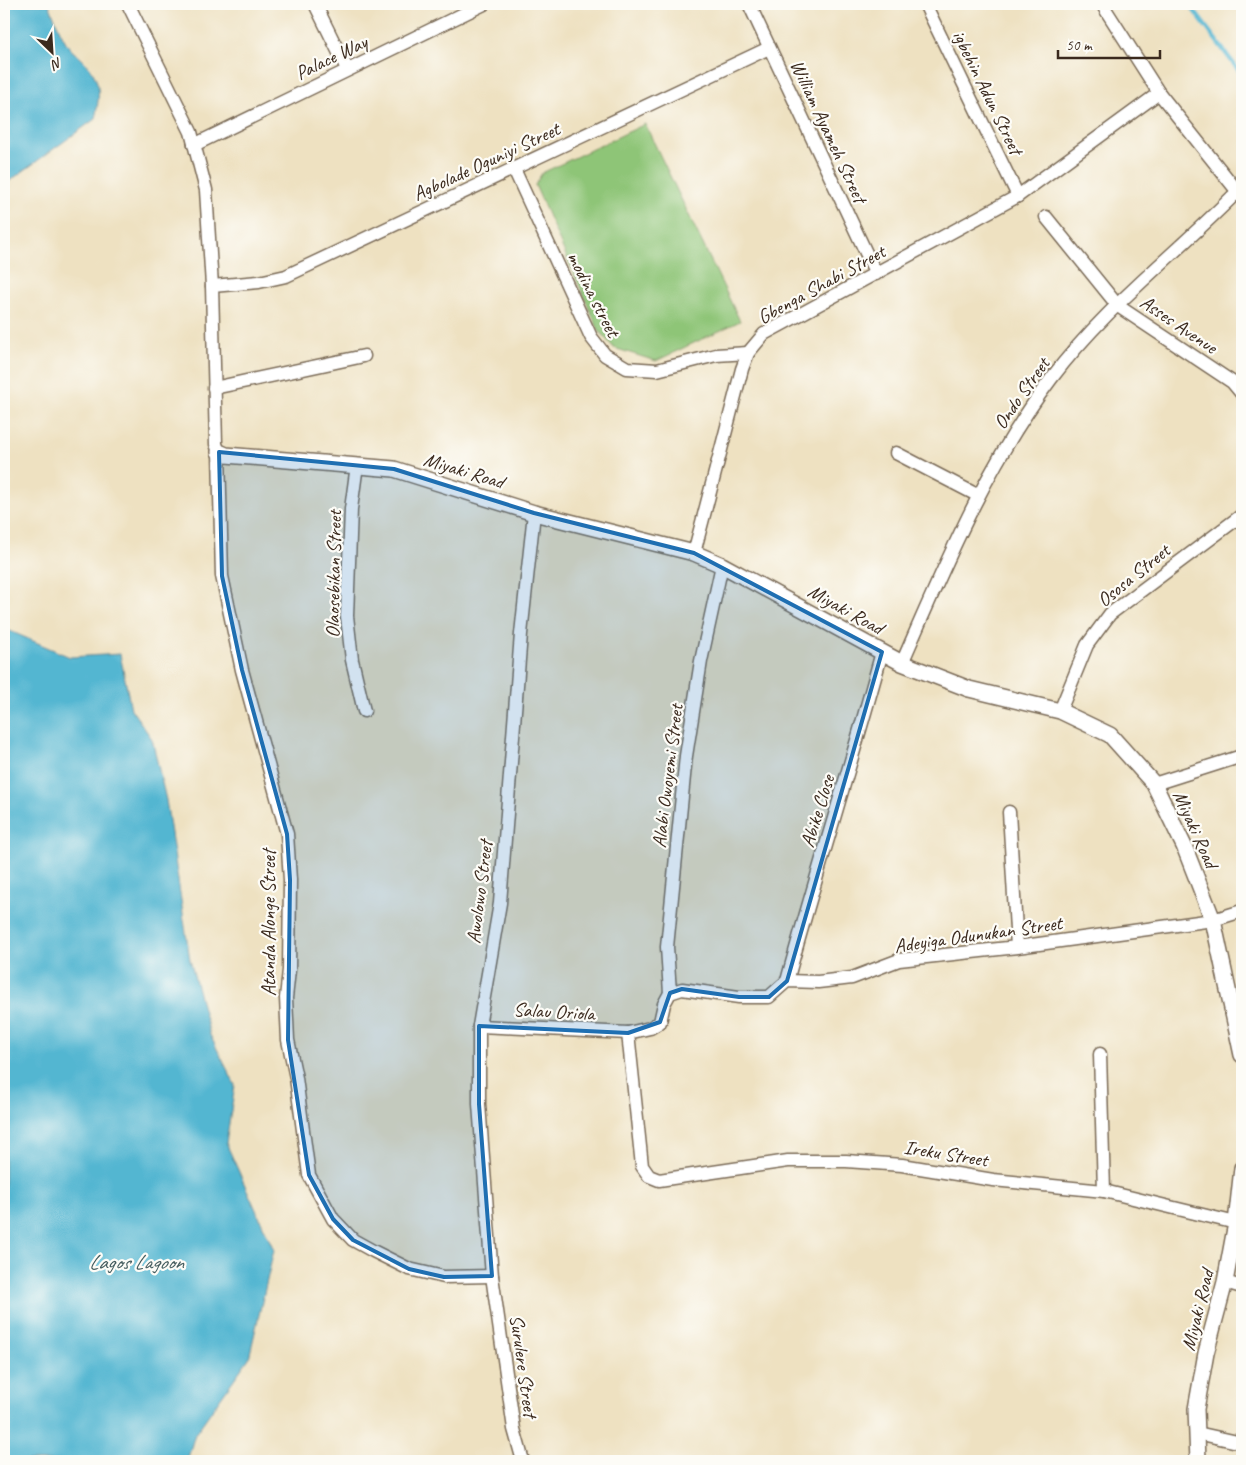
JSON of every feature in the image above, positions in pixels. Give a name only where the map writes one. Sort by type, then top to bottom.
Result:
[{"type":"street","name":"Atanda Alonge Street","points":[[128,4],[191,132],[206,190],[212,286],[216,444],[219,452],[222,576],[242,670],[287,834],[290,880],[289,970],[286,998],[288,1040],[296,1078],[309,1175],[333,1219],[353,1240],[409,1269],[444,1277],[492,1276]]},
{"type":"street","points":[[315,4],[348,69]]},
{"type":"street","name":"Palace Way","points":[[194,144],[484,4]]},
{"type":"street","name":"William Ayameh Street","points":[[749,4],[876,274]]},
{"type":"street","name":"igbehin Adun Street","points":[[924,4],[1018,196]]},
{"type":"street","points":[[1102,4],[1159,93],[1240,195]]},
{"type":"street","name":"Agbolade Oguniyi Street","points":[[212,286],[258,282],[286,276],[769,48]]},
{"type":"street","name":"Gbenga Shabi Street","points":[[694,554],[748,353],[764,334],[1018,196],[1159,93]]},
{"type":"street","name":"modina street","points":[[514,169],[591,337],[605,355],[627,368],[657,370],[716,356],[748,353]]},
{"type":"street","name":"Ondo Street","points":[[902,663],[977,495],[1019,424],[1051,378],[1094,329],[1240,195]]},
{"type":"street","points":[[1046,218],[1118,306]]},
{"type":"street","name":"Asses Avenue","points":[[1118,306],[1232,382],[1242,394]]},
{"type":"street","points":[[214,388],[364,356]]},
{"type":"street","name":"Miyaki Road","points":[[219,452],[226,455],[394,469],[534,513],[694,554],[722,565],[902,663],[969,689],[1060,711],[1110,735],[1154,784],[1184,846],[1213,920],[1241,1038],[1242,1055]]},
{"type":"street","points":[[896,453],[977,495]]},
{"type":"street","name":"Olaosebikan Street","points":[[357,466],[351,510],[347,616],[352,660],[364,711]]},
{"type":"street","name":"Awolowo Street","points":[[492,1276],[478,1104],[478,1026],[500,903],[521,634],[534,513]]},
{"type":"street","name":"Ososa Street","points":[[1060,711],[1087,645],[1110,614],[1242,515]]},
{"type":"street","name":"Alabi Owoyemi Street","points":[[670,993],[667,947],[686,756],[701,660],[722,565]]},
{"type":"street","name":"Abike Close","points":[[788,981],[815,878],[857,744],[882,652]]},
{"type":"street","points":[[1154,784],[1242,756]]},
{"type":"street","points":[[1009,812],[1017,947]]},
{"type":"street","name":"Adeyiga Odunukan Street","points":[[788,981],[818,982],[852,978],[899,960],[1017,947],[1213,920],[1242,911]]},
{"type":"street","points":[[628,1033],[650,1028],[660,1022],[664,1004],[670,993],[682,989],[739,997],[769,996],[788,981]]},
{"type":"street","name":"Salau Oriola","points":[[478,1026],[628,1033]]},
{"type":"street","name":"Ireku Street","points":[[628,1033],[642,1166],[648,1176],[659,1180],[788,1161],[846,1161],[902,1165],[993,1180],[1104,1191],[1236,1223]]},
{"type":"street","points":[[1100,1054],[1104,1191]]},
{"type":"street","name":"Miyaki Road","points":[[1198,1461],[1196,1409],[1206,1353],[1225,1282],[1236,1223],[1242,1168]]},
{"type":"street","name":"Surulere Street","points":[[492,1276],[514,1429],[523,1461]]},
{"type":"street","points":[[1225,1282],[1242,1287]]},
{"type":"street","points":[[1197,1433],[1242,1443]]},
{"type":"highlighted area","points":[[219,452],[394,469],[534,513],[694,553],[882,652],[787,981],[769,997],[739,997],[682,989],[670,993],[660,1022],[628,1033],[479,1026],[479,1104],[492,1276],[444,1277],[409,1269],[353,1240],[333,1219],[309,1175],[288,1040],[290,880],[287,834],[242,670],[222,576]]},
{"type":"green space","points":[[645,124],[740,321],[656,361],[614,348],[599,331],[535,185],[542,173]]},
{"type":"water","points":[[4,4],[49,4],[66,42],[94,74],[98,88],[98,102],[95,119],[4,185]]},
{"type":"water","name":"Lagos Lagoon","points":[[4,626],[10,631],[70,657],[120,654],[131,709],[152,739],[166,800],[190,960],[210,1035],[235,1085],[226,1143],[274,1250],[249,1358],[195,1434],[187,1461],[4,1461]]},
{"type":"waterway","points":[[1189,4],[1242,75]]}]
